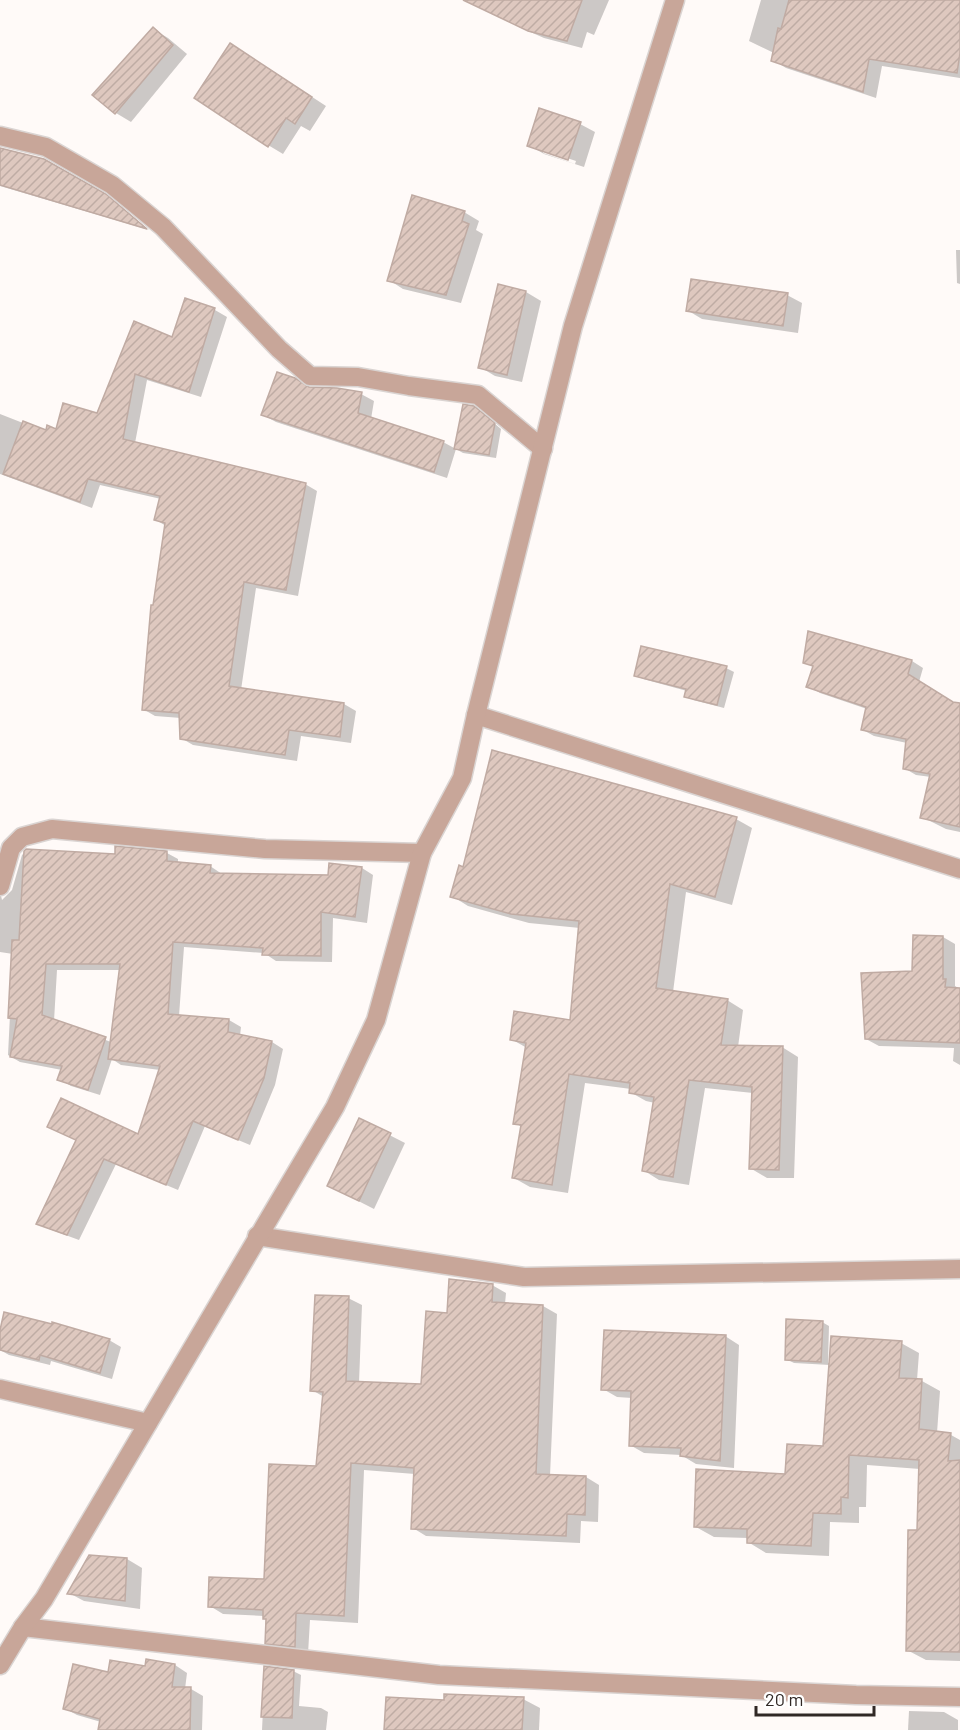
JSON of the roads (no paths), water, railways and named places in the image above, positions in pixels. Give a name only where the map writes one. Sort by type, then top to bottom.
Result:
[{"type":"street","points":[[0,1665],[23,1627],[44,1599],[335,1107],[376,1020],[422,854],[462,778],[573,326],[675,0]]},
{"type":"street","points":[[0,135],[46,147],[112,185],[163,227],[279,349],[309,376],[358,377],[478,395],[543,450]]},
{"type":"street","points":[[476,715],[960,869]]},
{"type":"street","points":[[0,886],[11,848],[22,837],[52,829],[265,849],[422,854]]},
{"type":"street","points":[[257,1236],[525,1277],[960,1269]]},
{"type":"street","points":[[0,1389],[148,1423]]},
{"type":"street","points":[[23,1627],[439,1675],[856,1695],[960,1697]]}]
